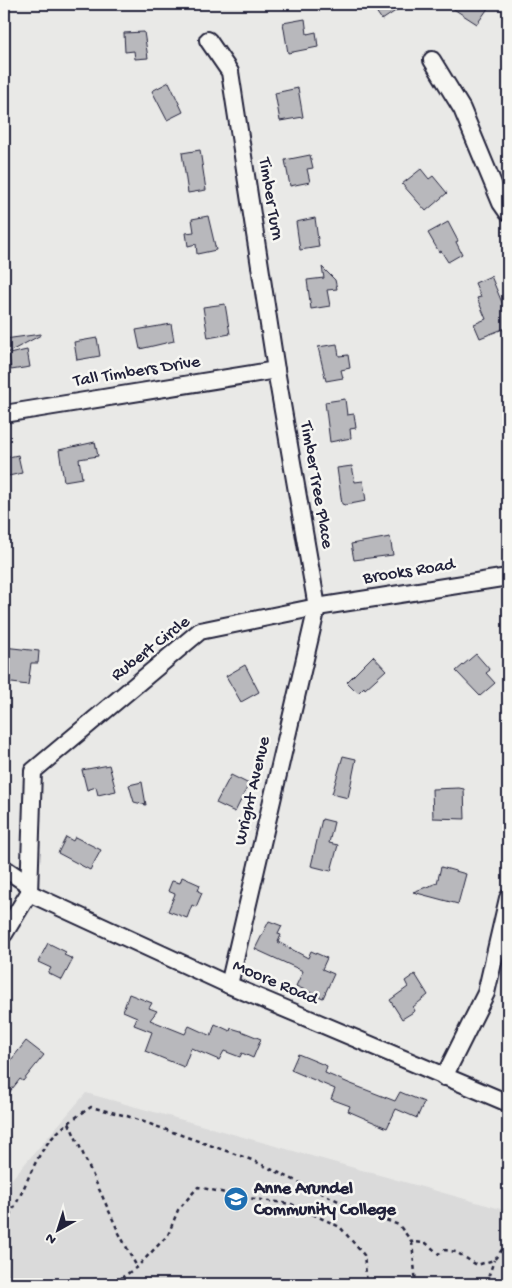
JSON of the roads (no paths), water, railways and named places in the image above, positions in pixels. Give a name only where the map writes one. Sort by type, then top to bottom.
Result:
[{"type":"street","name":"Timber Turn","points":[[208,40],[230,72],[276,370]]},
{"type":"street","points":[[432,60],[462,109],[501,203],[508,213]]},
{"type":"street","name":"Tall Timbers Drive","points":[[4,414],[276,370]]},
{"type":"street","name":"Timber Tree Place","points":[[276,370],[317,607]]},
{"type":"street","name":"Brooks Road","points":[[317,607],[508,577]]},
{"type":"street","name":"Rubert Circle","points":[[29,889],[33,771],[200,631],[317,607]]},
{"type":"street","name":"Wright Avenue","points":[[228,985],[317,607]]},
{"type":"street","name":"Moore Road","points":[[4,868],[29,889],[228,985],[508,1103]]},
{"type":"street","points":[[4,934],[29,889]]},
{"type":"street","points":[[444,1077],[486,993],[508,898]]},
{"type":"place","name":"Anne Arundel Community College","points":[[236,1199]]}]
